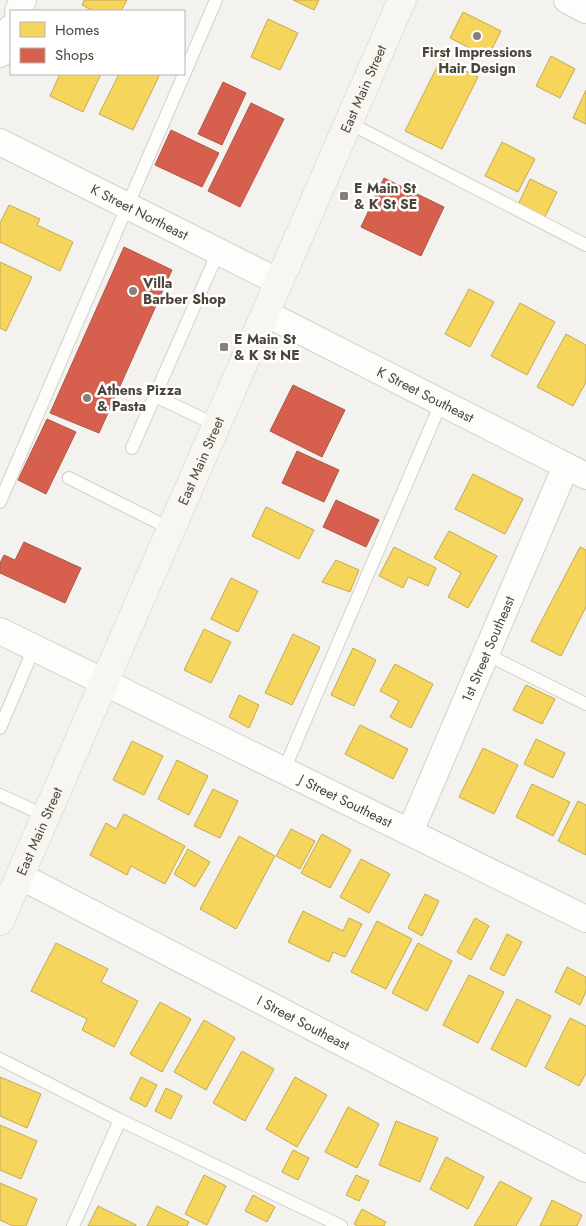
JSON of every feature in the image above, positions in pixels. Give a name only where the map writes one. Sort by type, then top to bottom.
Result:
[{"type":"main road","name":"East Main Street","points":[[0,920],[402,0]]},
{"type":"street","points":[[567,0],[586,10]]},
{"type":"street","points":[[0,54],[10,30]]},
{"type":"street","name":"K Street Northeast","points":[[0,142],[279,282]]},
{"type":"street","name":"K Street Southeast","points":[[265,313],[576,471]]},
{"type":"street","name":"1st Street Southeast","points":[[410,832],[486,654],[576,471]]},
{"type":"street","name":"J Street Southeast","points":[[0,631],[586,919]]},
{"type":"street","name":"I Street Southeast","points":[[20,876],[586,1170]]},
{"type":"lane","points":[[185,73],[216,0]]},
{"type":"lane","points":[[0,502],[184,75]]},
{"type":"lane","points":[[348,122],[586,245]]},
{"type":"lane","points":[[132,448],[218,252]]},
{"type":"lane","points":[[155,396],[216,425]]},
{"type":"lane","points":[[284,770],[441,403]]},
{"type":"lane","points":[[69,478],[171,529]]},
{"type":"lane","points":[[0,728],[34,648]]},
{"type":"lane","points":[[486,654],[586,704]]},
{"type":"lane","points":[[0,795],[46,816]]},
{"type":"lane","points":[[0,1059],[120,1120],[341,1226]]},
{"type":"lane","points":[[73,1226],[120,1120]]},
{"type":"building: Homes","points":[[84,0],[127,0],[122,10],[91,10],[82,5]]},
{"type":"building: Homes","points":[[293,0],[319,0],[314,10]]},
{"type":"building: Homes","points":[[463,12],[501,31],[488,57],[450,38]]},
{"type":"building: Homes","points":[[268,19],[298,33],[280,70],[251,57]]},
{"type":"building: Homes","points":[[551,56],[575,69],[560,98],[536,86]]},
{"type":"building: Homes","points":[[441,59],[478,77],[442,149],[405,131]]},
{"type":"building: Homes","points":[[60,75],[101,75],[83,112],[50,96]]},
{"type":"building: Homes","points":[[118,75],[160,75],[133,130],[99,114]]},
{"type":"building: Homes","points":[[586,90],[586,124],[573,118]]},
{"type":"building: Homes","points":[[502,142],[535,159],[518,192],[485,176]]},
{"type":"building: Homes","points":[[530,179],[557,192],[544,219],[517,207]]},
{"type":"building: Homes","points":[[9,205],[40,219],[37,225],[73,242],[60,271],[0,242],[0,223]]},
{"type":"building: Homes","points":[[0,262],[32,277],[6,331],[0,328]]},
{"type":"building: Homes","points":[[469,289],[494,302],[470,347],[445,334]]},
{"type":"building: Homes","points":[[520,303],[555,322],[527,375],[491,356]]},
{"type":"building: Homes","points":[[566,334],[586,345],[586,382],[573,406],[537,387]]},
{"type":"building: Homes","points":[[473,474],[523,499],[505,534],[455,509]]},
{"type":"building: Homes","points":[[266,507],[314,530],[299,559],[252,536]]},
{"type":"building: Homes","points":[[449,531],[497,556],[468,608],[448,597],[461,573],[434,558]]},
{"type":"building: Homes","points":[[394,547],[436,568],[428,586],[408,577],[403,588],[379,576]]},
{"type":"building: Homes","points":[[580,547],[586,550],[586,607],[561,656],[531,641]]},
{"type":"building: Homes","points":[[336,560],[359,570],[350,592],[322,582]]},
{"type":"building: Homes","points":[[231,578],[258,591],[238,632],[211,619]]},
{"type":"building: Homes","points":[[204,629],[231,642],[211,683],[184,670]]},
{"type":"building: Homes","points":[[293,634],[320,647],[292,705],[265,693]]},
{"type":"building: Homes","points":[[353,648],[376,660],[354,706],[331,695]]},
{"type":"building: Homes","points":[[395,664],[433,684],[411,728],[390,717],[399,701],[380,691]]},
{"type":"building: Homes","points":[[526,685],[555,699],[542,724],[513,710]]},
{"type":"building: Homes","points":[[239,695],[259,705],[249,728],[229,717]]},
{"type":"building: Homes","points":[[360,725],[408,749],[393,779],[345,754]]},
{"type":"building: Homes","points":[[536,739],[565,753],[553,778],[524,764]]},
{"type":"building: Homes","points":[[132,741],[163,756],[144,795],[113,780]]},
{"type":"building: Homes","points":[[483,748],[518,765],[494,814],[459,797]]},
{"type":"building: Homes","points":[[177,760],[208,776],[189,815],[158,799]]},
{"type":"building: Homes","points":[[532,784],[570,802],[553,836],[516,817]]},
{"type":"building: Homes","points":[[213,789],[238,801],[220,838],[194,826]]},
{"type":"building: Homes","points":[[578,801],[586,805],[586,855],[558,841]]},
{"type":"building: Homes","points":[[124,814],[185,846],[165,884],[131,866],[127,875],[90,855],[106,823],[116,829]]},
{"type":"building: Homes","points":[[291,829],[315,841],[300,869],[276,856]]},
{"type":"building: Homes","points":[[322,834],[351,850],[330,888],[301,873]]},
{"type":"building: Homes","points":[[239,836],[275,856],[236,929],[200,909]]},
{"type":"building: Homes","points":[[188,849],[210,862],[195,887],[174,874]]},
{"type":"building: Homes","points":[[361,859],[390,874],[369,913],[340,897]]},
{"type":"building: Homes","points":[[425,894],[439,901],[422,936],[408,928]]},
{"type":"building: Homes","points":[[303,911],[343,931],[349,918],[362,924],[345,957],[333,952],[329,962],[288,942]]},
{"type":"building: Homes","points":[[475,918],[489,926],[471,960],[457,952]]},
{"type":"building: Homes","points":[[377,921],[412,939],[386,989],[351,972]]},
{"type":"building: Homes","points":[[507,934],[522,942],[504,976],[490,969]]},
{"type":"building: Homes","points":[[56,943],[108,969],[101,982],[138,1001],[114,1047],[82,1030],[87,1019],[31,991]]},
{"type":"building: Homes","points":[[418,943],[452,961],[427,1011],[392,993]]},
{"type":"building: Homes","points":[[567,967],[586,977],[586,991],[580,1005],[555,992]]},
{"type":"building: Homes","points":[[469,975],[504,992],[478,1043],[443,1025]]},
{"type":"building: Homes","points":[[517,999],[551,1016],[526,1067],[491,1049]]},
{"type":"building: Homes","points":[[160,1002],[191,1019],[162,1072],[130,1054]]},
{"type":"building: Homes","points":[[570,1018],[586,1026],[586,1073],[579,1086],[545,1068]]},
{"type":"building: Homes","points":[[204,1020],[235,1038],[206,1090],[174,1072]]},
{"type":"building: Homes","points":[[242,1051],[274,1069],[245,1121],[213,1103]]},
{"type":"building: Homes","points":[[0,1077],[41,1094],[27,1128],[0,1116]]},
{"type":"building: Homes","points":[[141,1077],[157,1085],[146,1107],[130,1099]]},
{"type":"building: Homes","points":[[295,1077],[327,1095],[297,1147],[266,1129]]},
{"type":"building: Homes","points":[[166,1088],[182,1096],[171,1119],[155,1111]]},
{"type":"building: Homes","points":[[348,1107],[379,1124],[357,1168],[325,1152]]},
{"type":"building: Homes","points":[[396,1121],[438,1138],[420,1182],[379,1165]]},
{"type":"building: Homes","points":[[0,1125],[37,1141],[21,1179],[0,1170]]},
{"type":"building: Homes","points":[[293,1150],[309,1158],[298,1180],[282,1172]]},
{"type":"building: Homes","points":[[446,1157],[484,1177],[468,1209],[430,1189]]},
{"type":"building: Homes","points":[[204,1175],[226,1186],[207,1225],[185,1214]]},
{"type":"building: Homes","points":[[356,1175],[369,1181],[359,1201],[346,1195]]},
{"type":"building: Homes","points":[[500,1181],[532,1198],[516,1226],[474,1226]]},
{"type":"building: Homes","points":[[0,1183],[37,1199],[26,1226],[13,1226],[0,1220]]},
{"type":"building: Homes","points":[[253,1195],[275,1207],[267,1222],[245,1211]]},
{"type":"building: Homes","points":[[552,1200],[582,1215],[577,1226],[540,1226]]},
{"type":"building: Homes","points":[[98,1206],[136,1225],[136,1226],[88,1226]]},
{"type":"building: Homes","points":[[157,1206],[189,1222],[187,1226],[147,1226]]},
{"type":"building: Homes","points":[[362,1209],[386,1222],[384,1226],[358,1226],[354,1224]]},
{"type":"building: Shops","points":[[223,82],[246,93],[222,145],[198,134]]},
{"type":"building: Shops","points":[[251,103],[284,119],[240,207],[208,191]]},
{"type":"building: Shops","points":[[171,130],[219,153],[202,187],[155,165]]},
{"type":"building: Shops","points":[[384,178],[444,207],[421,256],[361,227]]},
{"type":"building: Shops","points":[[124,247],[172,270],[99,433],[50,413]]},
{"type":"building: Shops","points":[[293,385],[345,410],[322,457],[270,431]]},
{"type":"building: Shops","points":[[47,419],[76,432],[46,494],[18,480]]},
{"type":"building: Shops","points":[[297,451],[339,470],[324,502],[282,483]]},
{"type":"building: Shops","points":[[336,500],[379,520],[366,547],[323,527]]},
{"type":"building: Shops","points":[[24,542],[81,568],[65,603],[0,573],[0,563],[4,555],[15,560]]},
{"type":"place","name":"First Impressions Hair Design","points":[[477,36]]},
{"type":"place","name":"E Main St & K St SE","points":[[344,196]]},
{"type":"place","name":"Villa Barber Shop","points":[[133,291]]},
{"type":"place","name":"E Main St & K St NE","points":[[224,347]]},
{"type":"place","name":"Athens Pizza & Pasta","points":[[87,398]]}]
